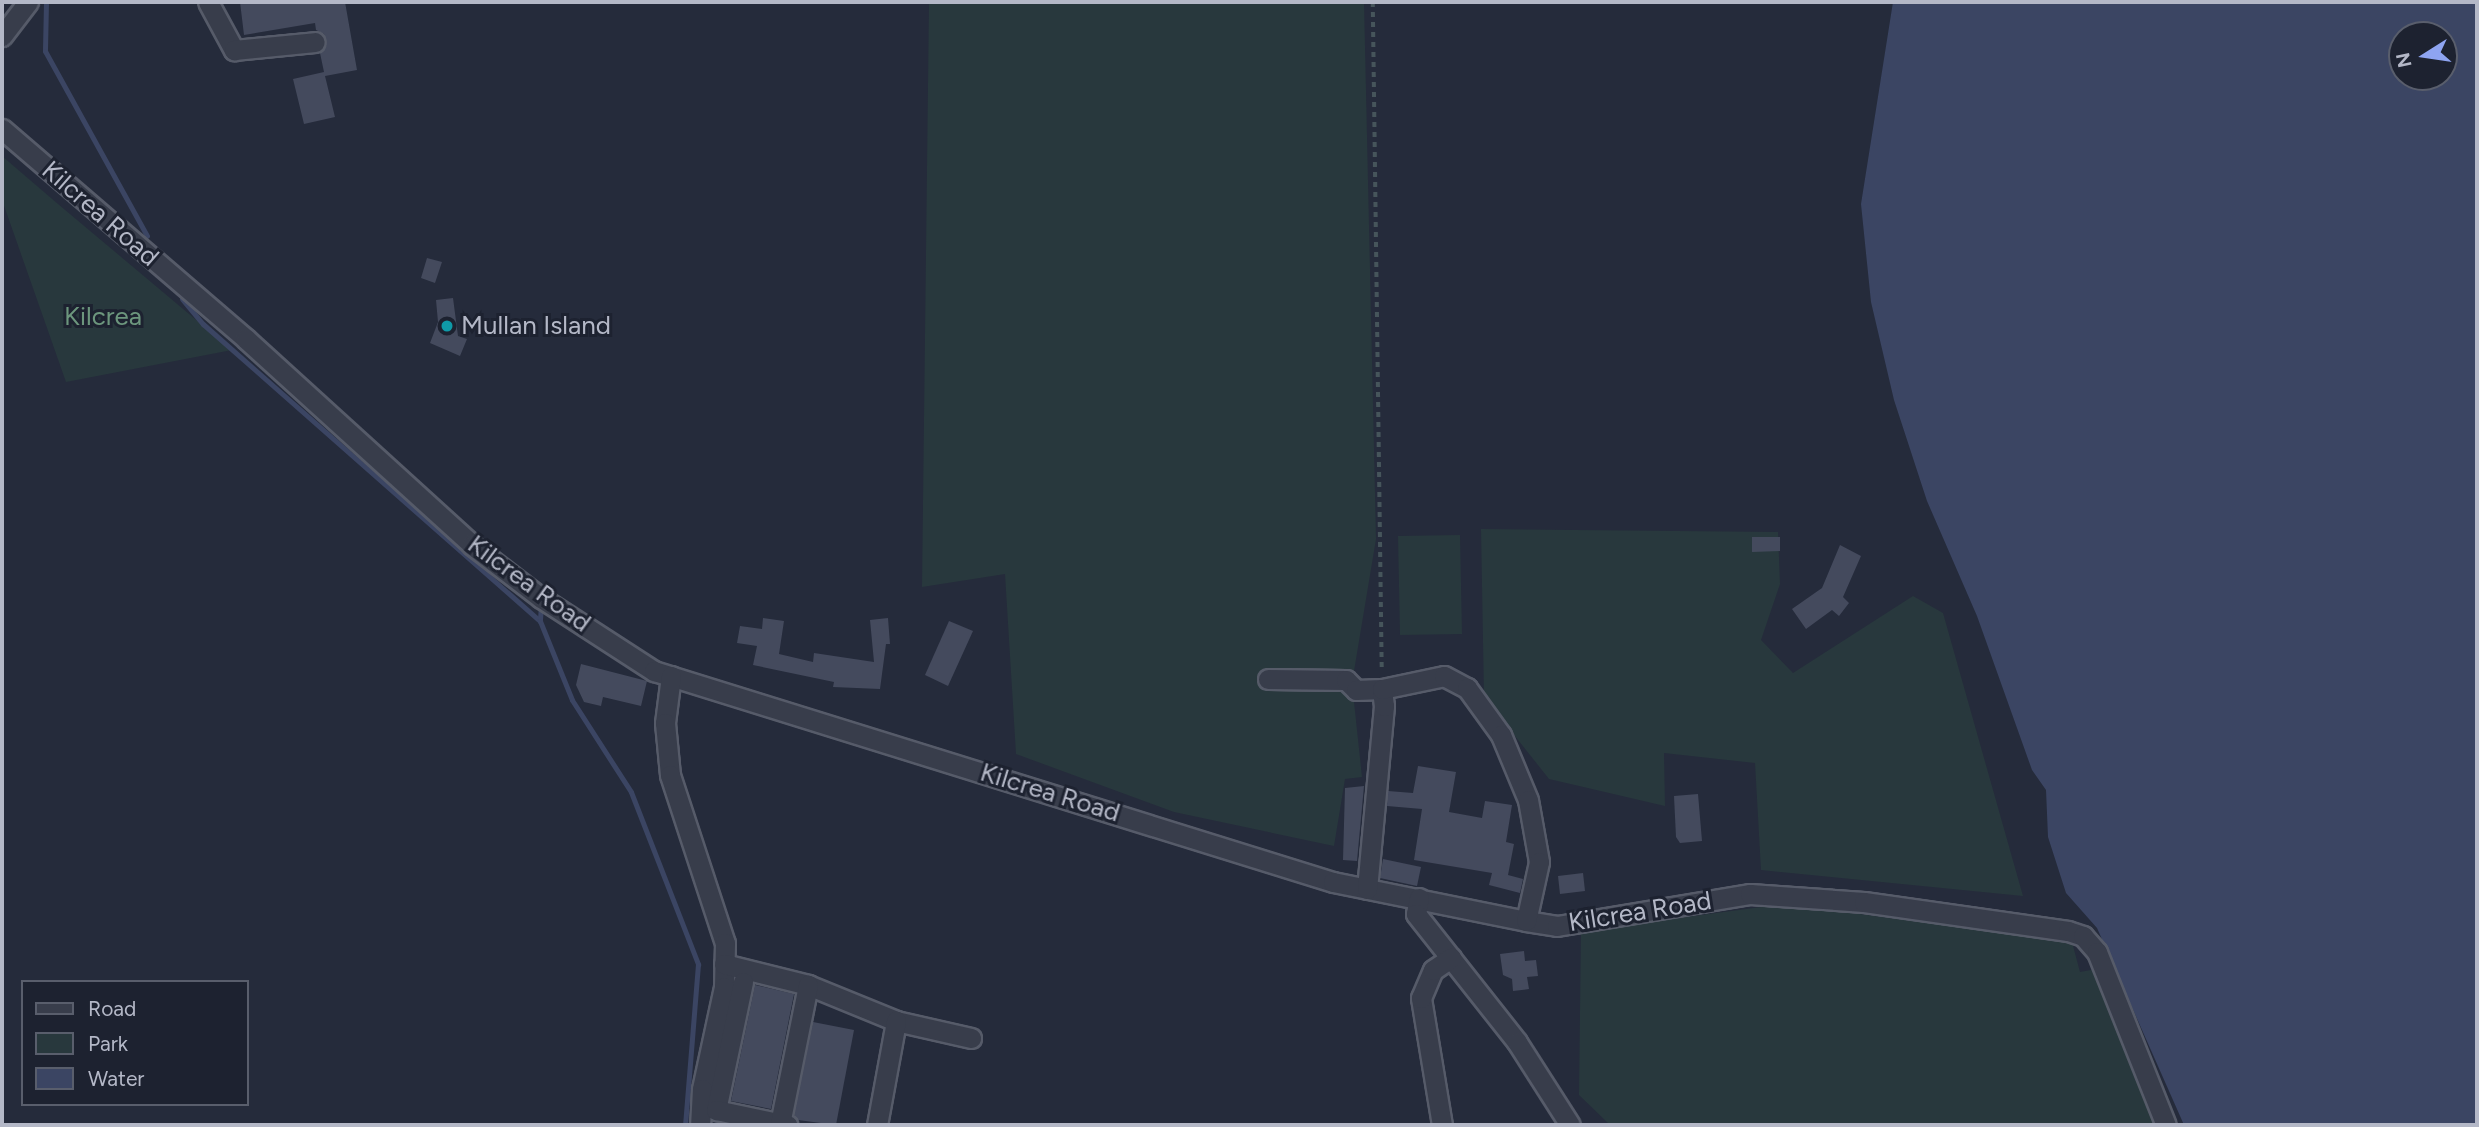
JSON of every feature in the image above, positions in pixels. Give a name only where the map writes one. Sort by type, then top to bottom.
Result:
[{"type":"street","points":[[2,36],[27,2]]},
{"type":"street","points":[[208,2],[234,50],[315,42]]},
{"type":"street","name":"Kilcrea Road","points":[[2,129],[246,339],[472,545],[541,598],[654,671],[1333,882],[1557,926],[1750,894],[1864,902],[2083,936],[2097,953],[2166,1125]]},
{"type":"street","points":[[671,676],[665,723],[670,775],[725,943],[700,1125]]},
{"type":"street","points":[[1268,679],[1346,680],[1356,690],[1382,689],[1444,676],[1467,688],[1501,735],[1528,800],[1539,862],[1527,920]]},
{"type":"street","points":[[1367,889],[1384,706],[1382,689]]},
{"type":"street","points":[[1419,898],[1416,914],[1517,1042],[1570,1125]]},
{"type":"street","points":[[1442,1125],[1421,998],[1433,970],[1451,958]]},
{"type":"street","points":[[724,964],[808,985],[896,1021],[971,1038]]},
{"type":"street","points":[[743,982],[716,1110],[783,1125],[808,985]]},
{"type":"street","points":[[877,1125],[896,1021]]},
{"type":"path","points":[[1373,2],[1382,689]]},
{"type":"green space","points":[[929,2],[1364,2],[1376,539],[1352,683],[1362,777],[1345,779],[1334,846],[1174,812],[1016,754],[1005,574],[922,587]]},
{"type":"green space","name":"Kilcrea","points":[[2,156],[232,350],[66,382],[2,200]]},
{"type":"green space","points":[[1481,529],[1778,532],[1780,584],[1761,640],[1793,673],[1913,596],[1943,613],[2023,896],[1761,870],[1755,763],[1664,753],[1665,806],[1549,779],[1484,697]]},
{"type":"green space","points":[[1460,535],[1462,634],[1400,635],[1398,536]]},
{"type":"green space","points":[[1784,904],[2072,942],[2080,972],[2096,969],[2161,1125],[1610,1125],[1579,1095],[1581,931]]},
{"type":"water","points":[[1893,2],[2477,2],[2477,1125],[2184,1125],[2097,928],[2066,893],[2048,837],[2046,790],[2032,770],[1977,616],[1927,501],[1894,400],[1871,302],[1861,204]]},
{"type":"building","points":[[240,2],[345,2],[357,70],[325,76],[335,117],[304,124],[293,79],[324,72],[320,53],[326,46],[324,34],[316,30],[315,23],[244,35]]},
{"type":"building","points":[[427,258],[442,262],[435,283],[421,278]]},
{"type":"building","name":"Mullan Island","points":[[453,298],[458,336],[467,339],[460,356],[430,343],[438,322],[436,300]]},
{"type":"building","points":[[1752,537],[1780,537],[1780,551],[1752,552]]},
{"type":"building","points":[[1840,545],[1861,556],[1843,597],[1849,603],[1839,616],[1832,610],[1806,629],[1792,609],[1822,588]]},
{"type":"building","points":[[763,618],[784,621],[779,654],[813,662],[814,653],[874,662],[870,620],[888,618],[890,644],[886,644],[880,689],[833,687],[834,682],[753,665],[757,646],[737,643],[740,626],[762,629]]},
{"type":"building","points":[[949,621],[973,631],[948,686],[925,675]]},
{"type":"building","points":[[581,664],[647,681],[641,706],[603,697],[601,706],[584,702],[576,685]]},
{"type":"building","points":[[1418,766],[1456,772],[1449,812],[1482,818],[1485,801],[1512,805],[1506,842],[1514,844],[1508,875],[1523,879],[1520,893],[1489,885],[1492,873],[1414,860],[1422,809],[1387,806],[1388,791],[1413,793]]},
{"type":"building","points":[[1364,786],[1357,861],[1343,860],[1345,788]]},
{"type":"building","points":[[1698,794],[1702,841],[1680,843],[1676,837],[1674,796]]},
{"type":"building","points":[[1383,859],[1421,867],[1417,886],[1380,878]]},
{"type":"building","points":[[1583,873],[1585,891],[1560,894],[1558,876]]},
{"type":"building","points":[[1524,951],[1525,961],[1536,960],[1538,976],[1527,977],[1529,989],[1513,991],[1512,979],[1503,975],[1500,954]]},
{"type":"building","points":[[755,985],[794,994],[771,1109],[731,1101]]},
{"type":"building","points":[[813,1022],[854,1030],[836,1125],[798,1120],[794,1115]]},
{"type":"waterway","points":[[46,2],[45,51],[147,236]]},
{"type":"waterway","points":[[182,299],[203,324],[540,621]]},
{"type":"waterway","points":[[541,605],[540,621],[572,700],[631,792],[698,964],[685,1125]]},
{"type":"place","name":"Mullan Island","points":[[447,326]]}]
